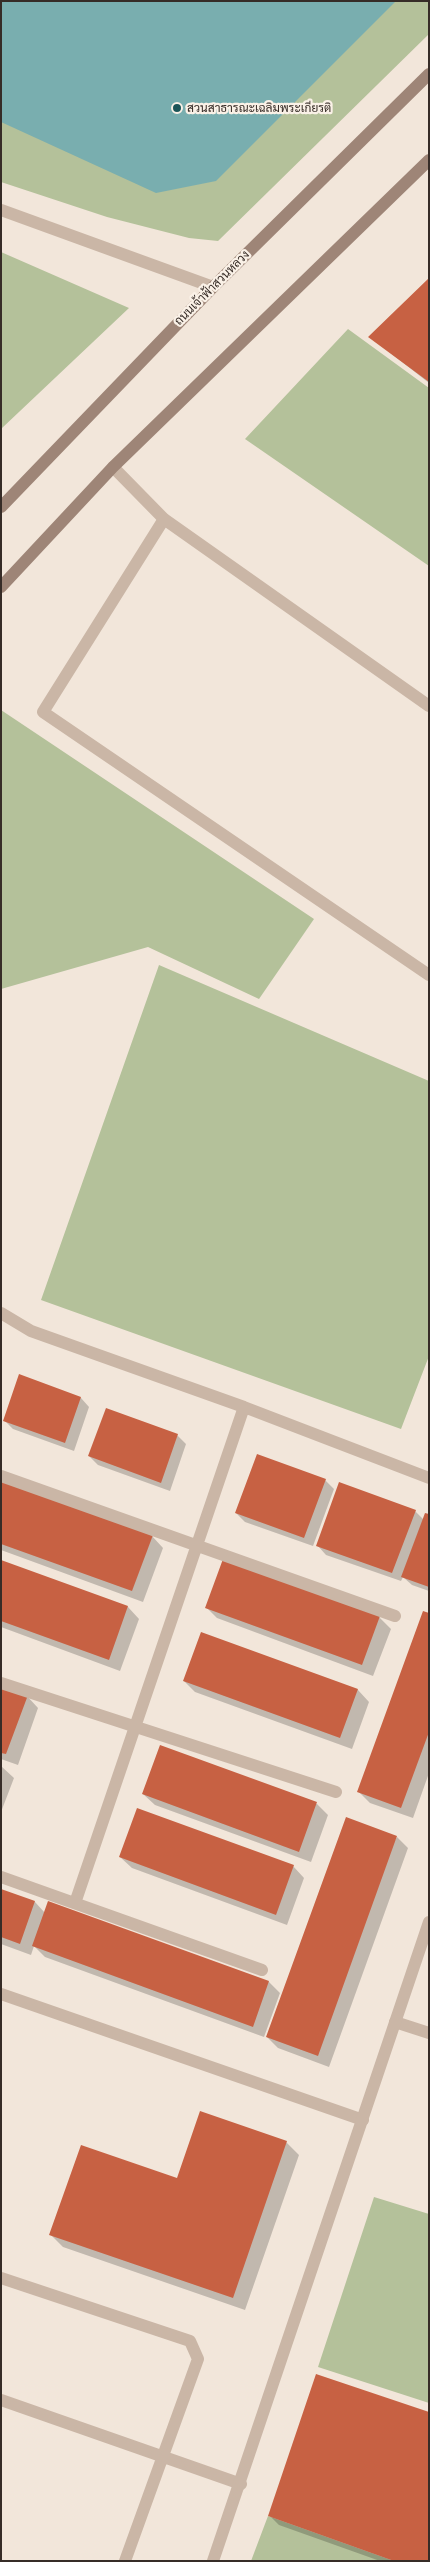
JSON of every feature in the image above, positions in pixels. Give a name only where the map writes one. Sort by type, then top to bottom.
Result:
[{"type":"main road","name":"ถนนเจ้าฟ้าสวนหลวง","points":[[1,507],[213,287],[429,74]]},
{"type":"main road","points":[[1,588],[113,467],[429,160]]},
{"type":"street","points":[[1,210],[213,287]]},
{"type":"street","points":[[113,467],[164,519],[429,706]]},
{"type":"street","points":[[164,519],[43,712],[429,975]]},
{"type":"street","points":[[1,1313],[31,1331],[244,1408],[429,1478]]},
{"type":"street","points":[[75,1903],[244,1408]]},
{"type":"street","points":[[1,1476],[395,1616]]},
{"type":"street","points":[[1,1683],[336,1792]]},
{"type":"street","points":[[1,1876],[262,1970]]},
{"type":"street","points":[[213,2561],[241,2484],[429,1922]]},
{"type":"street","points":[[1,1994],[363,2120]]},
{"type":"street","points":[[395,2022],[429,2033]]},
{"type":"street","points":[[1,2278],[190,2341],[198,2358],[125,2561]]},
{"type":"street","points":[[1,2400],[162,2458],[241,2484]]},
{"type":"green space","name":"สวนสาธารณะเฉลิมพระเกียรติ","points":[[1,1],[429,1],[429,34],[218,241],[189,238],[107,217],[1,182]]},
{"type":"green space","points":[[1,252],[129,308],[1,429]]},
{"type":"green space","points":[[348,329],[429,388],[429,566],[245,439]]},
{"type":"green space","points":[[1,710],[314,919],[259,999],[148,947],[1,989]]},
{"type":"green space","points":[[159,965],[429,1081],[429,1356],[401,1429],[41,1300]]},
{"type":"green space","points":[[374,2197],[429,2214],[429,2403],[318,2367]]},
{"type":"green space","points":[[268,2516],[394,2561],[251,2561]]},
{"type":"water","name":"สวนสาธารณะเฉลิมพระเกียรติ","points":[[1,1],[396,1],[216,181],[156,193],[1,122]]},
{"type":"building","points":[[429,278],[429,382],[368,337]]},
{"type":"building","points":[[19,1374],[81,1397],[65,1443],[3,1421]]},
{"type":"building","points":[[106,1408],[178,1434],[161,1483],[88,1456]]},
{"type":"building","points":[[257,1454],[326,1479],[304,1538],[235,1513]]},
{"type":"building","points":[[1,1480],[153,1535],[132,1591],[1,1544]]},
{"type":"building","points":[[339,1482],[416,1510],[392,1573],[316,1546]]},
{"type":"building","points":[[425,1513],[429,1514],[429,1587],[401,1577]]},
{"type":"building","points":[[223,1559],[380,1616],[362,1665],[205,1608]]},
{"type":"building","points":[[1,1560],[128,1606],[109,1660],[1,1621]]},
{"type":"building","points":[[423,1611],[429,1613],[429,1732],[401,1808],[357,1792]]},
{"type":"building","points":[[201,1632],[358,1689],[340,1738],[183,1681]]},
{"type":"building","points":[[1,1686],[28,1695],[6,1754],[1,1753]]},
{"type":"building","points":[[160,1745],[317,1802],[299,1852],[142,1794]]},
{"type":"building","points":[[137,1808],[294,1865],[276,1915],[119,1857]]},
{"type":"building","points":[[346,1817],[397,1836],[318,2056],[266,2037]]},
{"type":"building","points":[[1,1889],[35,1901],[20,1944],[1,1937]]},
{"type":"building","points":[[48,1901],[269,1981],[253,2027],[32,1946]]},
{"type":"building","points":[[200,2111],[287,2141],[233,2298],[49,2235],[81,2145],[177,2178]]},
{"type":"building","points":[[316,2374],[429,2412],[429,2561],[394,2561],[268,2516]]},
{"type":"place","name":"สวนสาธารณะเฉลิมพระเกียรติ","points":[[177,108]]}]
